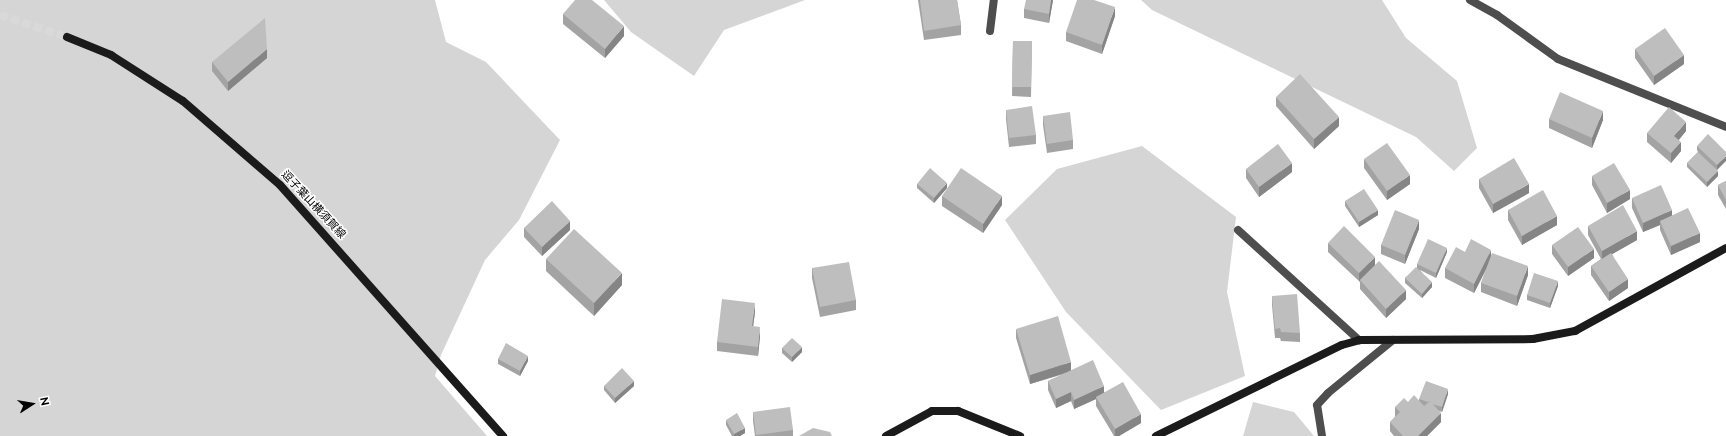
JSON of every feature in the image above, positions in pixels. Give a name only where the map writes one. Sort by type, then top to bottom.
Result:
[{"type":"street","points":[[990,31],[994,0]]},
{"type":"street","points":[[1470,0],[1497,15],[1558,59],[1726,127]]},
{"type":"street","name":"逗子葉山横須賀線","points":[[67,37],[111,55],[183,101],[280,184],[503,436]]},
{"type":"street","points":[[1238,230],[1359,340]]},
{"type":"street","points":[[1156,436],[1342,345],[1359,340],[1533,339],[1575,332],[1726,248]]},
{"type":"street","points":[[1322,436],[1317,405],[1328,393],[1394,340]]},
{"type":"street","points":[[886,436],[932,411],[958,411],[1020,436]]},
{"type":"shaded area","points":[[0,0],[435,0],[446,42],[486,62],[560,140],[519,220],[485,260],[441,355],[435,376],[487,436],[0,436]]},
{"type":"shaded area","points":[[604,0],[805,0],[724,30],[694,76],[631,32]]},
{"type":"shaded area","points":[[1141,0],[1382,0],[1406,38],[1457,81],[1477,148],[1454,171],[1416,137],[1152,10]]},
{"type":"shaded area","points":[[1142,146],[1236,217],[1227,292],[1245,376],[1161,410],[1066,312],[1005,220],[1057,169]]},
{"type":"shaded area","points":[[1253,402],[1294,412],[1314,436],[1243,436]]},
{"type":"building","points":[[575,0],[592,0],[624,26],[605,49],[563,14]]},
{"type":"building","points":[[920,0],[957,0],[961,25],[924,31]]},
{"type":"building","points":[[1026,0],[1051,0],[1049,14],[1024,9]]},
{"type":"building","points":[[1077,0],[1094,0],[1115,7],[1102,45],[1066,32]]},
{"type":"building","points":[[265,18],[267,49],[228,82],[212,62]]},
{"type":"building","points":[[1665,28],[1684,55],[1654,76],[1635,49]]},
{"type":"building","points":[[1013,41],[1032,41],[1031,87],[1012,87]]},
{"type":"building","points":[[1300,74],[1339,117],[1314,139],[1276,97]]},
{"type":"building","points":[[1560,92],[1603,111],[1592,138],[1549,119]]},
{"type":"building","points":[[1032,106],[1036,135],[1009,138],[1006,110]]},
{"type":"building","points":[[1669,107],[1686,122],[1674,136],[1681,142],[1671,153],[1647,133]]},
{"type":"building","points":[[1070,112],[1073,140],[1047,144],[1043,116]]},
{"type":"building","points":[[1708,134],[1726,152],[1726,156],[1717,165],[1697,146]]},
{"type":"building","points":[[1387,143],[1410,175],[1387,191],[1364,159]]},
{"type":"building","points":[[1278,144],[1292,163],[1259,187],[1246,169]]},
{"type":"building","points":[[1698,152],[1718,171],[1707,182],[1687,163]]},
{"type":"building","points":[[1514,158],[1529,184],[1493,204],[1479,179]]},
{"type":"building","points":[[1614,163],[1630,190],[1607,203],[1592,176]]},
{"type":"building","points":[[930,168],[947,183],[934,198],[917,184]]},
{"type":"building","points":[[961,168],[1002,196],[983,224],[942,196]]},
{"type":"building","points":[[1726,181],[1726,200],[1718,185]]},
{"type":"building","points":[[1661,185],[1672,210],[1643,223],[1632,198]]},
{"type":"building","points":[[1364,189],[1378,210],[1359,222],[1345,201]]},
{"type":"building","points":[[1543,190],[1557,216],[1522,236],[1508,210]]},
{"type":"building","points":[[552,201],[570,221],[542,247],[524,228]]},
{"type":"building","points":[[1623,205],[1637,231],[1602,251],[1588,226]]},
{"type":"building","points":[[1688,208],[1700,233],[1671,246],[1660,221]]},
{"type":"building","points":[[1395,210],[1419,220],[1405,255],[1381,245]]},
{"type":"building","points":[[1344,226],[1375,257],[1359,273],[1328,243]]},
{"type":"building","points":[[1578,227],[1594,249],[1568,267],[1552,245]]},
{"type":"building","points":[[574,229],[622,273],[594,303],[546,259]]},
{"type":"building","points":[[1428,239],[1447,248],[1436,273],[1417,264]]},
{"type":"building","points":[[1471,239],[1491,250],[1474,284],[1445,268],[1456,247],[1465,252]]},
{"type":"building","points":[[1492,253],[1528,266],[1517,296],[1481,283]]},
{"type":"building","points":[[1611,253],[1628,279],[1609,292],[1591,266]]},
{"type":"building","points":[[1379,261],[1406,290],[1386,309],[1360,280]]},
{"type":"building","points":[[849,262],[856,300],[820,307],[812,268]]},
{"type":"building","points":[[1416,267],[1432,282],[1422,294],[1405,278]]},
{"type":"building","points":[[1534,273],[1558,281],[1550,303],[1527,295]]},
{"type":"building","points":[[1297,294],[1300,333],[1281,332],[1280,328],[1275,329],[1272,296]]},
{"type":"building","points":[[722,299],[755,303],[752,326],[760,327],[758,347],[717,342]]},
{"type":"building","points":[[1058,316],[1071,362],[1030,375],[1016,329]]},
{"type":"building","points":[[792,338],[802,347],[792,357],[782,348]]},
{"type":"building","points":[[506,343],[528,356],[520,371],[498,359]]},
{"type":"building","points":[[1093,360],[1104,386],[1074,400],[1071,392],[1056,399],[1048,381]]},
{"type":"building","points":[[622,368],[634,381],[615,398],[604,386]]},
{"type":"building","points":[[1426,381],[1448,389],[1442,407],[1432,404],[1430,401],[1428,402],[1419,399]]},
{"type":"building","points":[[1123,382],[1141,414],[1115,429],[1096,397]]},
{"type":"building","points":[[1414,395],[1424,406],[1430,401],[1441,413],[1418,436],[1403,436],[1390,422],[1400,412],[1395,407],[1404,398],[1408,402]]},
{"type":"building","points":[[790,407],[793,430],[756,435],[753,412]]},
{"type":"building","points":[[737,413],[745,428],[734,434],[726,420]]},
{"type":"building","points":[[813,428],[830,432],[832,436],[799,436]]},
{"type":"tunnel","points":[[0,15],[67,37]]}]
